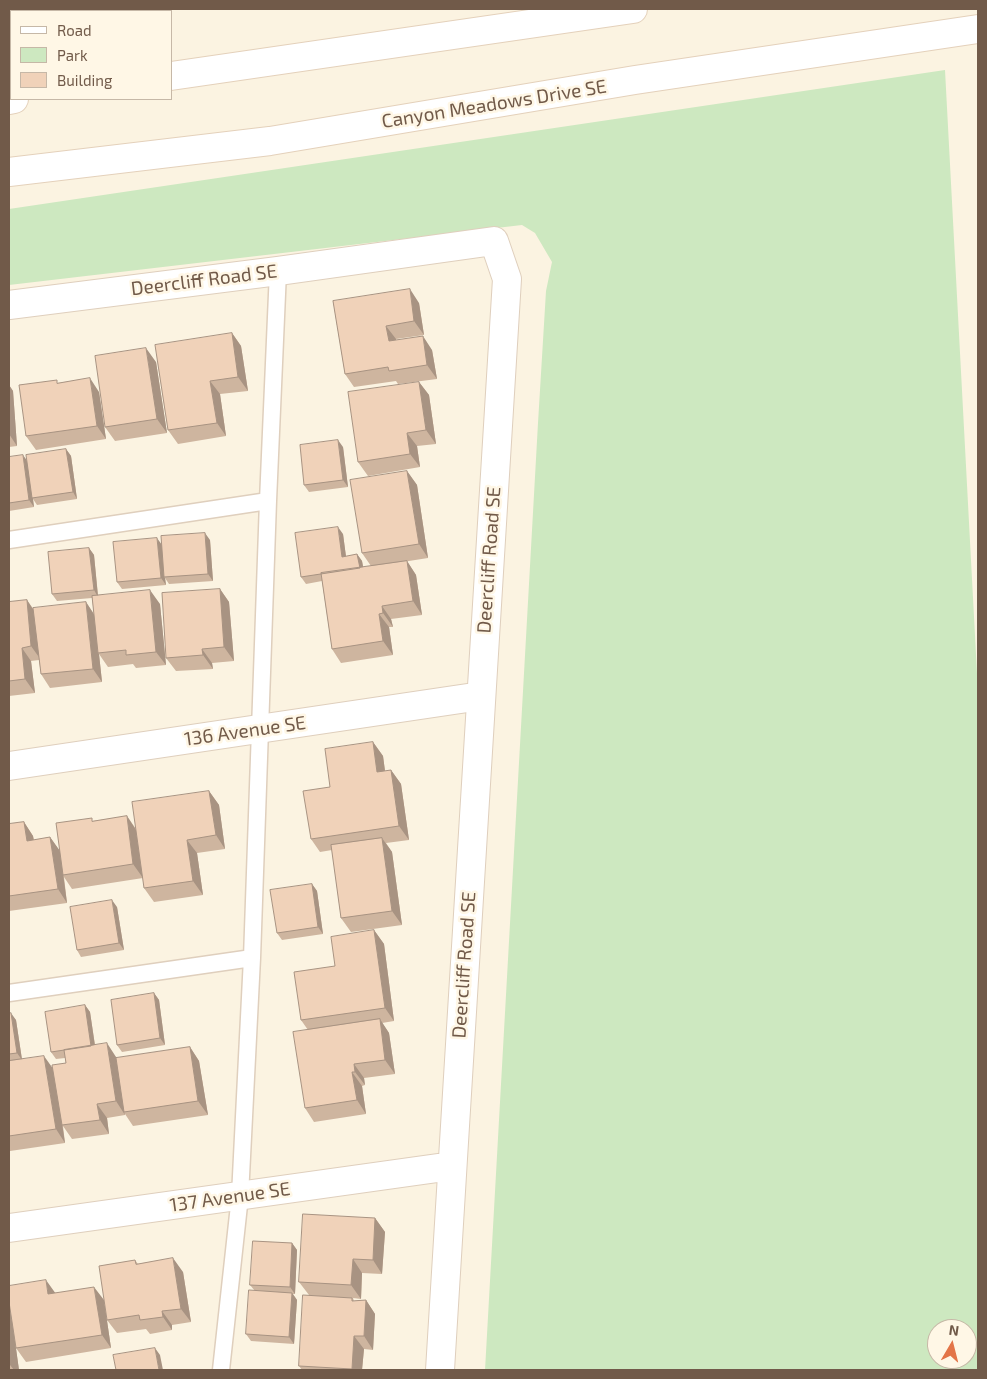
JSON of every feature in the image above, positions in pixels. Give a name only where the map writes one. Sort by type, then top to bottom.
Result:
[{"type":"street","points":[[172,76],[633,9]]},
{"type":"street","name":"Canyon Meadows Drive SE","points":[[9,172],[270,141],[626,82],[978,29]]},
{"type":"street","name":"Deercliff Road SE","points":[[9,305],[494,241],[507,279],[440,1370]]},
{"type":"street","name":"136 Avenue SE","points":[[9,766],[481,696]]},
{"type":"street","name":"137 Avenue SE","points":[[9,1228],[452,1166]]},
{"type":"lane","points":[[221,1370],[240,1196],[252,958],[278,271]]},
{"type":"lane","points":[[9,540],[268,501]]},
{"type":"lane","points":[[9,993],[252,958]]},
{"type":"green space","points":[[945,70],[978,692],[978,1370],[485,1370],[538,423],[546,291],[552,262],[535,233],[522,225],[9,285],[9,209]]},
{"type":"building","points":[[410,289],[414,321],[386,326],[389,341],[423,336],[427,365],[389,371],[388,367],[345,374],[333,301]]},
{"type":"building","points":[[232,333],[238,377],[210,381],[217,423],[168,430],[155,345]]},
{"type":"building","points":[[146,348],[157,419],[105,427],[95,356]]},
{"type":"building","points":[[90,378],[97,426],[26,436],[19,385],[57,380],[57,383]]},
{"type":"building","points":[[419,382],[426,430],[407,433],[410,454],[358,462],[348,392]]},
{"type":"building","points":[[338,440],[343,480],[304,485],[300,445]]},
{"type":"building","points":[[66,449],[73,492],[32,498],[26,455]]},
{"type":"building","points":[[23,455],[29,500],[9,503],[9,457]]},
{"type":"building","points":[[407,471],[419,544],[362,553],[350,480]]},
{"type":"building","points":[[338,527],[342,557],[357,554],[360,568],[301,577],[295,533]]},
{"type":"building","points":[[205,533],[208,574],[164,577],[161,536]]},
{"type":"building","points":[[157,538],[161,578],[117,582],[113,542]]},
{"type":"building","points":[[89,548],[94,590],[52,594],[48,552]]},
{"type":"building","points":[[407,561],[413,601],[382,606],[383,613],[379,614],[383,641],[332,649],[321,573]]},
{"type":"building","points":[[220,589],[224,647],[202,649],[203,655],[166,658],[162,593]]},
{"type":"building","points":[[150,590],[156,652],[126,655],[126,650],[98,653],[92,596]]},
{"type":"building","points":[[27,600],[31,646],[22,648],[25,679],[9,681],[9,602]]},
{"type":"building","points":[[86,602],[93,669],[41,674],[33,608]]},
{"type":"building","points":[[373,742],[377,772],[391,770],[399,826],[311,839],[303,791],[330,787],[325,749]]},
{"type":"building","points":[[209,791],[216,835],[187,840],[193,881],[144,888],[132,802]]},
{"type":"building","points":[[127,816],[133,864],[63,875],[56,823],[92,818],[92,821]]},
{"type":"building","points":[[24,822],[27,841],[50,837],[58,889],[9,896],[9,824]]},
{"type":"building","points":[[382,838],[392,911],[341,918],[331,845]]},
{"type":"building","points":[[312,884],[318,927],[277,933],[270,890]]},
{"type":"building","points":[[112,900],[119,943],[77,950],[70,907]]},
{"type":"building","points":[[374,930],[385,1008],[301,1020],[294,972],[335,966],[331,937]]},
{"type":"building","points":[[154,993],[160,1038],[117,1045],[111,1000]]},
{"type":"building","points":[[85,1005],[91,1046],[51,1052],[45,1012]]},
{"type":"building","points":[[11,1013],[17,1053],[9,1054],[9,1014]]},
{"type":"building","points":[[380,1019],[385,1060],[354,1064],[355,1072],[352,1072],[357,1100],[305,1108],[293,1032]]},
{"type":"building","points":[[107,1043],[116,1101],[97,1104],[100,1120],[62,1125],[52,1065],[66,1063],[64,1050]]},
{"type":"building","points":[[190,1047],[198,1101],[124,1112],[116,1058]]},
{"type":"building","points":[[44,1056],[56,1129],[9,1136],[9,1061]]},
{"type":"building","points":[[303,1214],[375,1218],[373,1260],[353,1259],[351,1285],[299,1282]]},
{"type":"building","points":[[253,1241],[292,1243],[290,1287],[250,1285]]},
{"type":"building","points":[[173,1258],[181,1309],[162,1311],[163,1317],[140,1320],[139,1315],[107,1320],[99,1266],[135,1260],[136,1264]]},
{"type":"building","points":[[46,1280],[48,1294],[94,1287],[102,1335],[16,1348],[9,1302],[9,1286]]},
{"type":"building","points":[[249,1290],[292,1293],[289,1337],[246,1334]]},
{"type":"building","points":[[303,1295],[352,1298],[352,1301],[366,1300],[364,1336],[354,1336],[352,1369],[299,1366]]},
{"type":"building","points":[[155,1348],[159,1370],[116,1370],[113,1355]]}]
